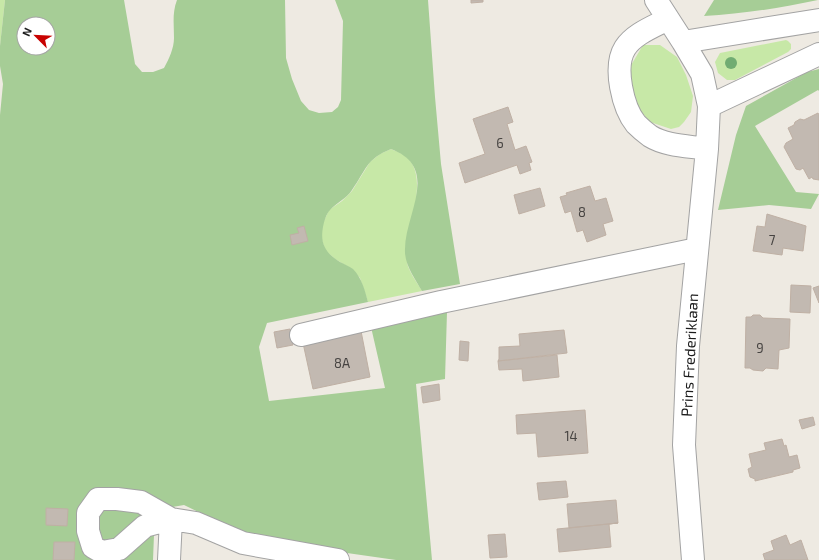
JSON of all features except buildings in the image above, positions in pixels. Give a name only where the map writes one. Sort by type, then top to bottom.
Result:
[{"type":"street","name":"Prins Frederiklaan","points":[[656,0],[702,74],[709,106],[707,150],[688,346],[684,445],[693,560]]},
{"type":"street","points":[[668,19],[636,36],[624,49],[619,78],[623,96],[627,108],[636,124],[651,136],[668,143],[707,150]]},
{"type":"street","points":[[683,42],[819,20]]},
{"type":"street","points":[[709,106],[819,54]]},
{"type":"street","points":[[301,335],[441,302],[697,249]]},
{"type":"street","points":[[169,560],[171,519],[196,523],[243,543],[338,560]]},
{"type":"green space","points":[[0,0],[5,0],[0,46]]},
{"type":"green space","points":[[5,0],[124,0],[135,64],[142,72],[153,72],[164,68],[171,53],[174,42],[174,14],[177,0],[285,0],[286,58],[292,79],[301,101],[309,110],[319,113],[332,112],[338,107],[341,100],[343,21],[335,0],[428,0],[441,164],[460,284],[422,291],[410,271],[405,255],[406,235],[417,193],[417,180],[414,168],[406,157],[391,149],[371,161],[350,193],[332,208],[325,218],[322,233],[323,243],[327,251],[335,259],[353,269],[359,276],[368,302],[267,323],[259,347],[269,401],[385,388],[371,327],[447,312],[445,379],[416,384],[432,560],[396,560],[256,540],[184,505],[155,510],[153,560],[0,560],[0,115],[3,84],[0,66],[0,46]]},
{"type":"green space","points":[[714,0],[818,0],[790,6],[733,14],[704,16]]},
{"type":"green space","points":[[786,40],[791,44],[791,49],[788,52],[735,80],[727,80],[718,73],[715,62],[720,53]]},
{"type":"green space","points":[[643,45],[660,45],[677,57],[686,75],[693,96],[691,112],[679,127],[671,129],[650,122],[637,107],[631,86],[630,67]]},
{"type":"green space","points":[[819,69],[819,91],[818,90],[755,126],[796,192],[819,194],[811,209],[769,205],[718,210],[736,135],[746,106],[807,72]]},
{"type":"green space","points":[[391,149],[407,157],[415,172],[417,196],[409,237],[407,264],[422,291],[368,302],[360,278],[352,269],[335,259],[325,250],[321,237],[323,223],[329,210],[342,201],[352,191],[370,162],[380,154]]}]
